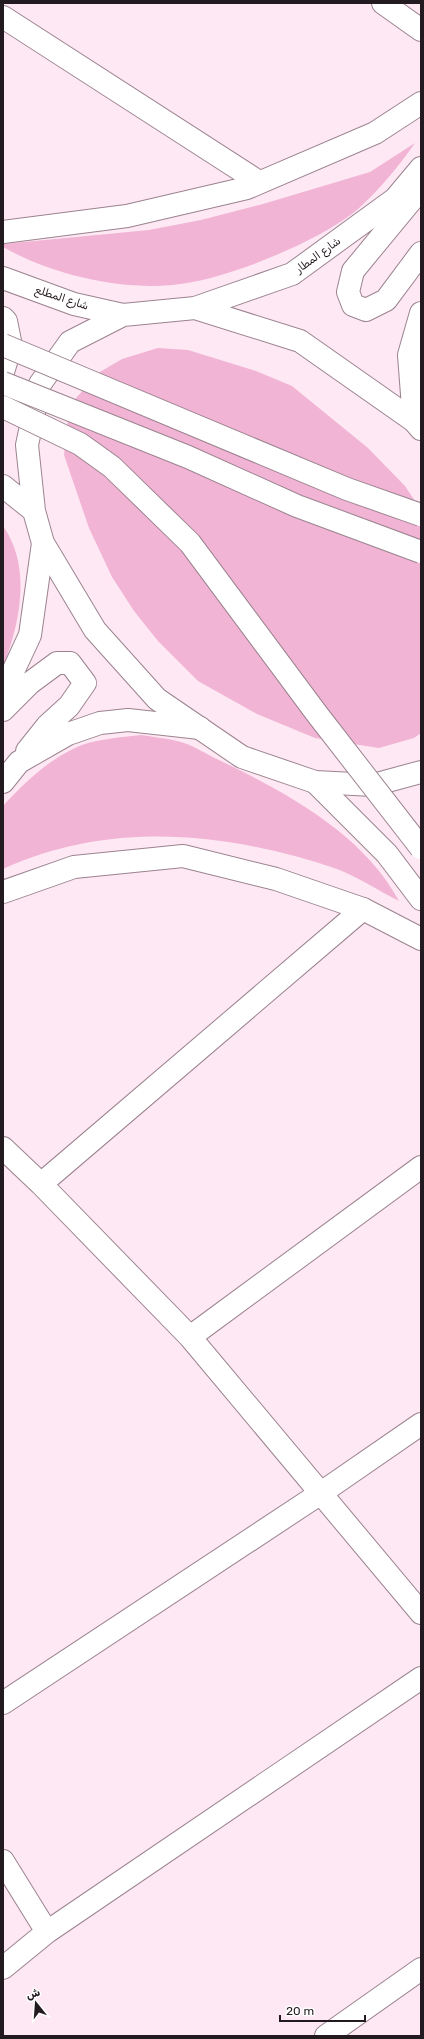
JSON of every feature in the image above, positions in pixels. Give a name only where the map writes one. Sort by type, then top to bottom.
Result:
[{"type":"main road","points":[[383,3],[421,30]]},
{"type":"main road","points":[[3,17],[259,182]]},
{"type":"main road","points":[[3,232],[128,216],[247,188],[375,133],[421,103]]},
{"type":"main road","name":"شارع المطار","points":[[195,308],[292,274],[395,199],[421,168]]},
{"type":"main road","points":[[421,189],[353,271],[348,292],[353,305],[366,310],[386,300],[421,253]]},
{"type":"main road","name":"شارع المطلع","points":[[3,278],[74,304],[123,315]]},
{"type":"main road","points":[[418,425],[300,341],[195,308],[123,315],[70,342],[40,384],[27,445],[34,511],[43,543],[95,630],[157,699],[242,756],[314,782],[373,785],[421,772]]},
{"type":"main road","points":[[418,425],[409,355],[421,312]]},
{"type":"main road","points":[[3,318],[6,321],[11,346],[3,372]]},
{"type":"main road","points":[[3,345],[348,489],[421,515]]},
{"type":"main road","points":[[3,383],[188,457],[297,506],[421,552]]},
{"type":"main road","points":[[3,407],[80,444],[112,467],[146,498],[190,543],[317,714],[421,848]]},
{"type":"main road","points":[[3,486],[34,511]]},
{"type":"main road","points":[[3,693],[30,635],[43,543]]},
{"type":"main road","points":[[3,710],[30,682],[57,663],[70,663],[85,683],[69,706],[47,726],[3,782]]},
{"type":"main road","points":[[19,762],[68,734],[100,723],[128,720],[200,728]]},
{"type":"main road","points":[[314,782],[387,854],[421,899]]},
{"type":"main road","points":[[3,892],[74,867],[183,856],[276,879],[363,909],[421,939]]},
{"type":"main road","points":[[41,1184],[363,909]]},
{"type":"main road","points":[[3,1148],[41,1184],[190,1337],[421,1613]]},
{"type":"main road","points":[[190,1337],[421,1167]]},
{"type":"main road","points":[[3,1703],[321,1493],[421,1424]]},
{"type":"main road","points":[[3,1968],[47,1932],[421,1678]]},
{"type":"main road","points":[[3,1861],[47,1932]]},
{"type":"main road","points":[[326,2036],[421,1969]]},
{"type":"shaded area","points":[[415,143],[374,194],[341,222],[320,234],[270,258],[217,276],[172,285],[129,285],[85,278],[63,272],[22,257],[3,247],[3,244],[149,230],[201,220],[263,204],[370,172]]},
{"type":"shaded area","points":[[158,348],[188,350],[256,371],[292,386],[368,448],[405,486],[421,510],[421,733],[414,738],[379,748],[315,738],[257,714],[198,681],[158,641],[134,611],[112,577],[89,528],[64,455],[68,420],[76,398],[100,372],[122,359]]},
{"type":"shaded area","points":[[3,526],[12,542],[18,559],[20,595],[14,632],[3,667]]},
{"type":"shaded area","points":[[141,735],[183,742],[246,773],[297,802],[321,818],[365,855],[384,877],[399,901],[361,880],[337,869],[296,856],[254,846],[212,840],[169,837],[127,838],[85,843],[44,853],[3,869],[3,806],[18,790],[51,762],[77,747],[95,741]]}]
